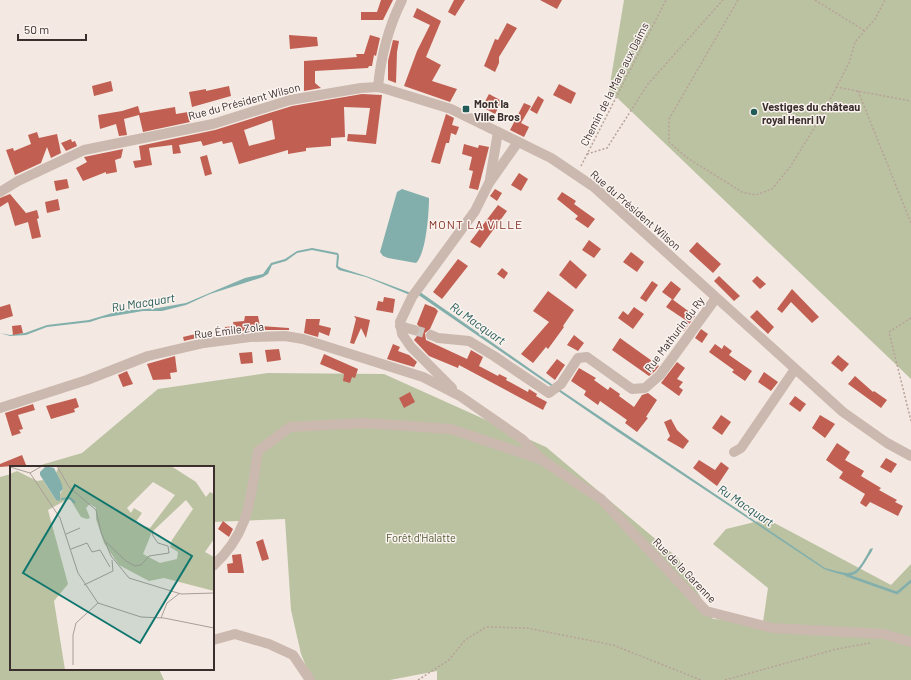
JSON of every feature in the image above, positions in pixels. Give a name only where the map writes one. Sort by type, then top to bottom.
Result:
[{"type":"street","points":[[378,87],[382,56],[388,31],[402,0]]},
{"type":"street","name":"Rue du Président Wilson","points":[[0,192],[18,181],[84,150],[213,124],[290,100],[378,87],[451,109],[551,158],[594,187],[843,412],[887,444],[911,456]]},
{"type":"street","points":[[489,183],[498,132]]},
{"type":"street","points":[[518,142],[489,183],[475,211],[412,298],[400,322],[400,326],[402,334],[411,347],[460,396],[522,439],[542,460]]},
{"type":"street","name":"Rue Mathurin du Ry","points":[[431,335],[438,338],[469,341],[549,393],[553,392],[561,384],[578,358],[587,357],[632,389],[645,388],[660,375],[716,298]]},
{"type":"street","points":[[400,326],[414,330]]},
{"type":"street","name":"Rue Émile Zola","points":[[0,408],[88,380],[148,356],[204,343],[250,337],[285,336],[327,346],[423,377],[460,396]]},
{"type":"street","points":[[734,452],[741,448],[795,369]]},
{"type":"street","points":[[214,565],[221,559],[243,529],[248,512],[258,451],[290,427],[363,423],[451,430],[542,460]]},
{"type":"street","name":"Rue de la Garenne","points":[[542,460],[601,499],[706,611],[772,628],[884,634],[911,642]]},
{"type":"street","points":[[214,640],[236,634],[269,644],[292,655],[310,680]]},
{"type":"path","name":"Chemin de la Mare aux Daims","points":[[576,175],[666,0]]},
{"type":"path","points":[[587,154],[606,148],[648,84],[723,0]]},
{"type":"path","points":[[738,0],[669,119],[669,142],[686,157],[742,192],[756,195],[772,189],[790,167],[836,88],[849,63],[855,42],[875,19],[885,0]]},
{"type":"path","points":[[815,0],[865,31]]},
{"type":"path","points":[[836,88],[911,101]]},
{"type":"path","points":[[858,92],[911,223]]},
{"type":"path","points":[[911,318],[889,332],[911,421]]},
{"type":"path","points":[[418,680],[449,660],[465,640],[486,627],[493,627],[527,628],[613,645],[701,680]]},
{"type":"path","points":[[725,680],[837,649],[876,642]]},
{"type":"green space","points":[[624,0],[911,0],[911,379],[609,90]]},
{"type":"green space","name":"Forêt d'Halatte","points":[[268,373],[384,374],[546,447],[678,558],[713,619],[763,622],[768,588],[713,544],[726,529],[767,519],[891,585],[911,564],[911,680],[437,680],[437,671],[390,680],[312,680],[301,654],[291,610],[285,519],[214,522],[214,466],[37,466],[82,453],[158,389]]},
{"type":"green space","points":[[10,474],[10,670],[159,670],[164,680],[0,680],[0,477]]},
{"type":"water","points":[[402,189],[429,198],[425,242],[416,263],[388,258],[383,256],[380,252],[397,192]]},
{"type":"water","points":[[312,248],[338,253],[338,266],[341,268],[411,293],[410,295],[366,277],[339,270],[336,267],[337,255],[312,250],[297,253],[286,261],[272,265],[268,274],[263,277],[210,294],[186,305],[162,311],[143,311],[102,318],[90,322],[47,327],[26,335],[10,336],[0,333],[10,335],[25,333],[47,325],[89,320],[119,311],[158,308],[186,303],[245,278],[263,274],[271,263],[285,259],[297,251]]},
{"type":"water","points":[[420,292],[553,385],[825,568],[848,573],[853,572],[861,565],[870,549],[873,548],[872,551],[862,567],[854,575],[843,575],[824,569],[618,432],[417,294]]},
{"type":"building","points":[[381,0],[393,0],[383,20],[361,20],[361,12],[377,12]]},
{"type":"building","points":[[454,0],[465,0],[455,16],[448,12]]},
{"type":"building","points":[[540,0],[562,0],[557,9]]},
{"type":"building","points":[[417,8],[441,21],[426,57],[441,65],[432,81],[457,89],[450,102],[404,86],[417,51],[430,25],[413,17]]},
{"type":"building","points":[[507,23],[517,28],[499,57],[499,63],[495,72],[484,66],[495,39],[498,40]]},
{"type":"building","points":[[289,35],[317,37],[318,46],[290,49]]},
{"type":"building","points":[[370,35],[380,38],[372,66],[369,66],[368,68],[315,71],[315,83],[321,88],[304,91],[304,61],[357,57],[356,54],[364,54]]},
{"type":"building","points":[[393,40],[399,41],[397,52],[396,83],[388,80],[388,61]]},
{"type":"building","points":[[111,81],[113,91],[94,96],[92,86]]},
{"type":"building","points":[[559,84],[576,93],[571,104],[553,95]]},
{"type":"building","points":[[229,86],[231,96],[192,107],[189,92],[206,89],[206,91]]},
{"type":"building","points":[[362,94],[382,95],[376,144],[347,141],[348,134],[366,135],[370,108],[344,107],[345,137],[331,138],[331,146],[306,148],[306,151],[288,154],[288,150],[239,164],[232,142],[223,144],[222,141],[203,146],[201,141],[179,145],[181,153],[173,154],[172,145],[149,148],[152,165],[135,168],[133,161],[141,160],[139,146],[215,130],[292,106]],"holes":[[[272,120],[275,139],[249,146],[244,130]]]},
{"type":"building","points":[[489,94],[502,101],[495,114],[482,107]]},
{"type":"building","points":[[538,96],[544,100],[537,114],[530,110]]},
{"type":"building","points":[[524,103],[531,106],[521,123],[529,127],[524,137],[510,130]]},
{"type":"building","points":[[138,106],[140,113],[175,107],[176,114],[188,112],[190,122],[143,132],[139,115],[124,119],[127,135],[119,136],[116,124],[100,129],[98,115],[122,111]]},
{"type":"building","points":[[446,114],[454,118],[452,125],[459,127],[456,135],[451,133],[449,143],[446,143],[440,164],[431,162]]},
{"type":"building","points":[[37,132],[39,138],[57,134],[61,153],[51,158],[47,147],[41,163],[15,175],[6,150],[13,148],[14,151],[31,144],[28,135]]},
{"type":"building","points":[[71,139],[72,142],[75,141],[77,146],[66,151],[61,143]]},
{"type":"building","points":[[464,144],[478,148],[479,145],[489,147],[478,190],[469,188],[473,171],[469,170],[472,157],[462,154]]},
{"type":"building","points":[[123,149],[121,158],[115,160],[117,172],[106,174],[106,172],[83,181],[76,168],[87,162],[84,157]]},
{"type":"building","points":[[207,155],[212,174],[205,176],[200,157]]},
{"type":"building","points":[[519,173],[528,179],[521,191],[511,185]]},
{"type":"building","points":[[67,179],[69,188],[56,191],[54,181]]},
{"type":"building","points":[[495,189],[502,193],[497,201],[490,196]]},
{"type":"building","points":[[562,192],[576,201],[574,204],[595,219],[588,228],[575,219],[578,216],[557,199]]},
{"type":"building","points":[[10,194],[26,213],[37,210],[39,218],[37,219],[41,237],[32,239],[28,222],[15,226],[8,202],[0,207],[0,198]]},
{"type":"building","points":[[58,199],[60,210],[47,213],[45,202]]},
{"type":"building","points":[[498,205],[507,211],[480,248],[470,242]]},
{"type":"building","points":[[589,240],[601,249],[594,258],[582,250]]},
{"type":"building","points":[[697,242],[721,264],[713,273],[689,251]]},
{"type":"building","points":[[631,252],[644,262],[637,272],[623,262]]},
{"type":"building","points":[[458,259],[468,266],[442,299],[433,292]]},
{"type":"building","points":[[570,260],[587,275],[576,289],[559,275]]},
{"type":"building","points":[[502,268],[508,273],[504,279],[497,274]]},
{"type":"building","points":[[719,276],[740,296],[734,301],[714,281]]},
{"type":"building","points":[[757,276],[766,284],[760,289],[752,281]]},
{"type":"building","points":[[652,281],[658,285],[646,302],[640,298]]},
{"type":"building","points":[[671,281],[681,289],[673,300],[662,292]]},
{"type":"building","points":[[792,289],[819,317],[812,323],[791,302],[782,313],[777,309]]},
{"type":"building","points":[[548,291],[574,310],[548,349],[546,347],[533,363],[521,354],[549,322],[533,311]]},
{"type":"building","points":[[384,297],[395,299],[393,313],[376,310],[378,301],[383,302]]},
{"type":"building","points":[[672,299],[695,316],[684,331],[681,328],[687,321],[666,307]]},
{"type":"building","points":[[10,304],[13,316],[0,320],[0,307]]},
{"type":"building","points":[[425,304],[435,308],[438,311],[430,329],[425,333],[426,340],[467,359],[471,350],[483,357],[479,366],[498,376],[499,374],[507,378],[506,380],[528,392],[529,389],[537,394],[536,396],[547,402],[543,410],[459,365],[458,368],[429,356],[414,340],[420,332],[420,328],[417,324]]},
{"type":"building","points":[[634,307],[644,314],[633,329],[618,318],[623,311],[628,315]]},
{"type":"building","points":[[757,310],[774,327],[768,334],[750,317]]},
{"type":"building","points":[[245,316],[258,316],[260,326],[289,328],[289,330],[250,330],[225,334],[225,327],[234,326],[233,322],[244,321]]},
{"type":"building","points":[[354,316],[370,320],[366,338],[361,328],[354,344],[350,343],[356,319]]},
{"type":"building","points":[[306,319],[320,319],[319,325],[331,328],[329,336],[319,332],[318,337],[304,333]]},
{"type":"building","points":[[21,325],[23,333],[13,335],[12,326]]},
{"type":"building","points":[[701,329],[708,334],[702,343],[695,338]]},
{"type":"building","points":[[204,332],[205,336],[184,341],[183,337]]},
{"type":"building","points":[[574,335],[584,343],[578,351],[567,345]]},
{"type":"building","points":[[620,338],[659,366],[655,371],[649,376],[612,350]]},
{"type":"building","points":[[393,344],[400,347],[398,351],[409,355],[417,362],[414,367],[387,359]]},
{"type":"building","points":[[715,344],[722,349],[724,345],[732,351],[729,355],[752,371],[745,381],[732,372],[734,370],[709,352]]},
{"type":"building","points":[[279,349],[281,360],[267,362],[265,350]]},
{"type":"building","points":[[252,352],[253,363],[241,364],[239,353]]},
{"type":"building","points":[[324,354],[358,369],[355,378],[352,377],[350,383],[343,381],[344,374],[320,364]]},
{"type":"building","points":[[838,355],[849,364],[842,372],[831,363]]},
{"type":"building","points":[[175,356],[177,372],[170,373],[171,379],[153,380],[147,364]]},
{"type":"building","points":[[557,359],[565,365],[555,380],[546,373]]},
{"type":"building","points":[[677,362],[685,368],[677,379],[683,382],[679,387],[683,390],[679,396],[661,383]]},
{"type":"building","points":[[579,368],[596,378],[594,380],[608,390],[610,387],[620,394],[619,396],[634,407],[642,395],[648,393],[657,400],[646,417],[648,418],[637,432],[625,423],[627,420],[600,401],[598,405],[584,395],[586,391],[571,381]]},
{"type":"building","points":[[127,371],[133,384],[123,387],[118,375]]},
{"type":"building","points":[[764,372],[778,382],[771,391],[758,382]]},
{"type":"building","points":[[855,376],[873,392],[874,391],[887,400],[881,408],[848,384]]},
{"type":"building","points":[[410,392],[415,402],[404,408],[399,398]]},
{"type":"building","points":[[795,396],[806,404],[800,412],[789,404]]},
{"type":"building","points":[[76,398],[79,407],[74,409],[75,412],[51,419],[46,406]]},
{"type":"building","points":[[33,404],[35,410],[18,415],[23,429],[19,430],[21,433],[12,436],[5,413]]},
{"type":"building","points":[[721,415],[731,422],[722,435],[712,428]]},
{"type":"building","points":[[820,415],[835,424],[825,438],[812,428]]},
{"type":"building","points":[[671,419],[677,430],[689,441],[683,449],[667,440],[670,436],[664,422]]},
{"type":"building","points":[[837,443],[850,452],[845,460],[864,471],[861,476],[881,488],[879,490],[897,500],[895,502],[903,506],[898,516],[870,502],[866,507],[860,503],[865,494],[839,478],[843,472],[826,460]]},
{"type":"building","points":[[22,455],[26,465],[0,467],[0,464]]},
{"type":"building","points":[[886,458],[897,464],[891,473],[880,467]]},
{"type":"building","points":[[699,460],[715,470],[721,462],[729,468],[717,486],[693,468]]},
{"type":"building","points":[[223,521],[233,529],[229,537],[218,529]]},
{"type":"building","points":[[263,539],[269,559],[262,561],[256,542]]},
{"type":"building","points":[[241,554],[244,573],[228,573],[227,564],[233,563],[232,555]]},
{"type":"waterway","name":"Ru Macquart","points":[[846,575],[897,593],[911,581]]},
{"type":"tunnel","points":[[414,330],[431,335]]},
{"type":"place","name":"Mont la Ville Bros","points":[[466,109]]},
{"type":"place","name":"Vestiges du château royal Henri IV","points":[[754,112]]},
{"type":"district","name":"MONT LA VILLE","points":[[476,224]]}]
